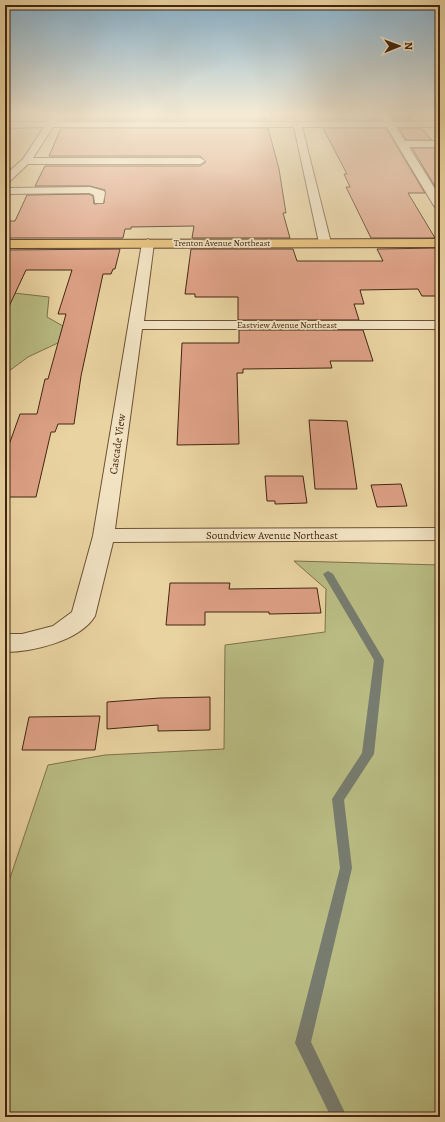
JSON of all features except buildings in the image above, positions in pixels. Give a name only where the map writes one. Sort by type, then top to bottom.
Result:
[{"type":"main road","name":"Trenton Avenue Northeast","points":[[5,244],[440,243]]},
{"type":"street","points":[[5,180],[20,166]]},
{"type":"street","points":[[308,166],[325,243]]},
{"type":"street","points":[[416,166],[440,206]]},
{"type":"street","points":[[5,191],[90,190],[100,193],[99,201]]},
{"type":"street","name":"Cascade View","points":[[5,643],[22,643],[61,632],[83,616],[104,536],[148,243]]},
{"type":"street","name":"Eastview Avenue Northeast","points":[[135,325],[440,325]]},
{"type":"street","name":"Soundview Avenue Northeast","points":[[104,536],[440,534]]},
{"type":"green space","points":[[5,292],[49,297],[47,317],[77,334],[28,357],[5,374]]},
{"type":"green space","points":[[294,561],[440,565],[440,1117],[5,1117],[5,893],[48,765],[105,755],[224,749],[225,645],[325,632],[326,589]]},
{"type":"waterway","points":[[328,574],[379,660],[368,754],[338,799],[346,868],[303,1043],[339,1117]]}]
